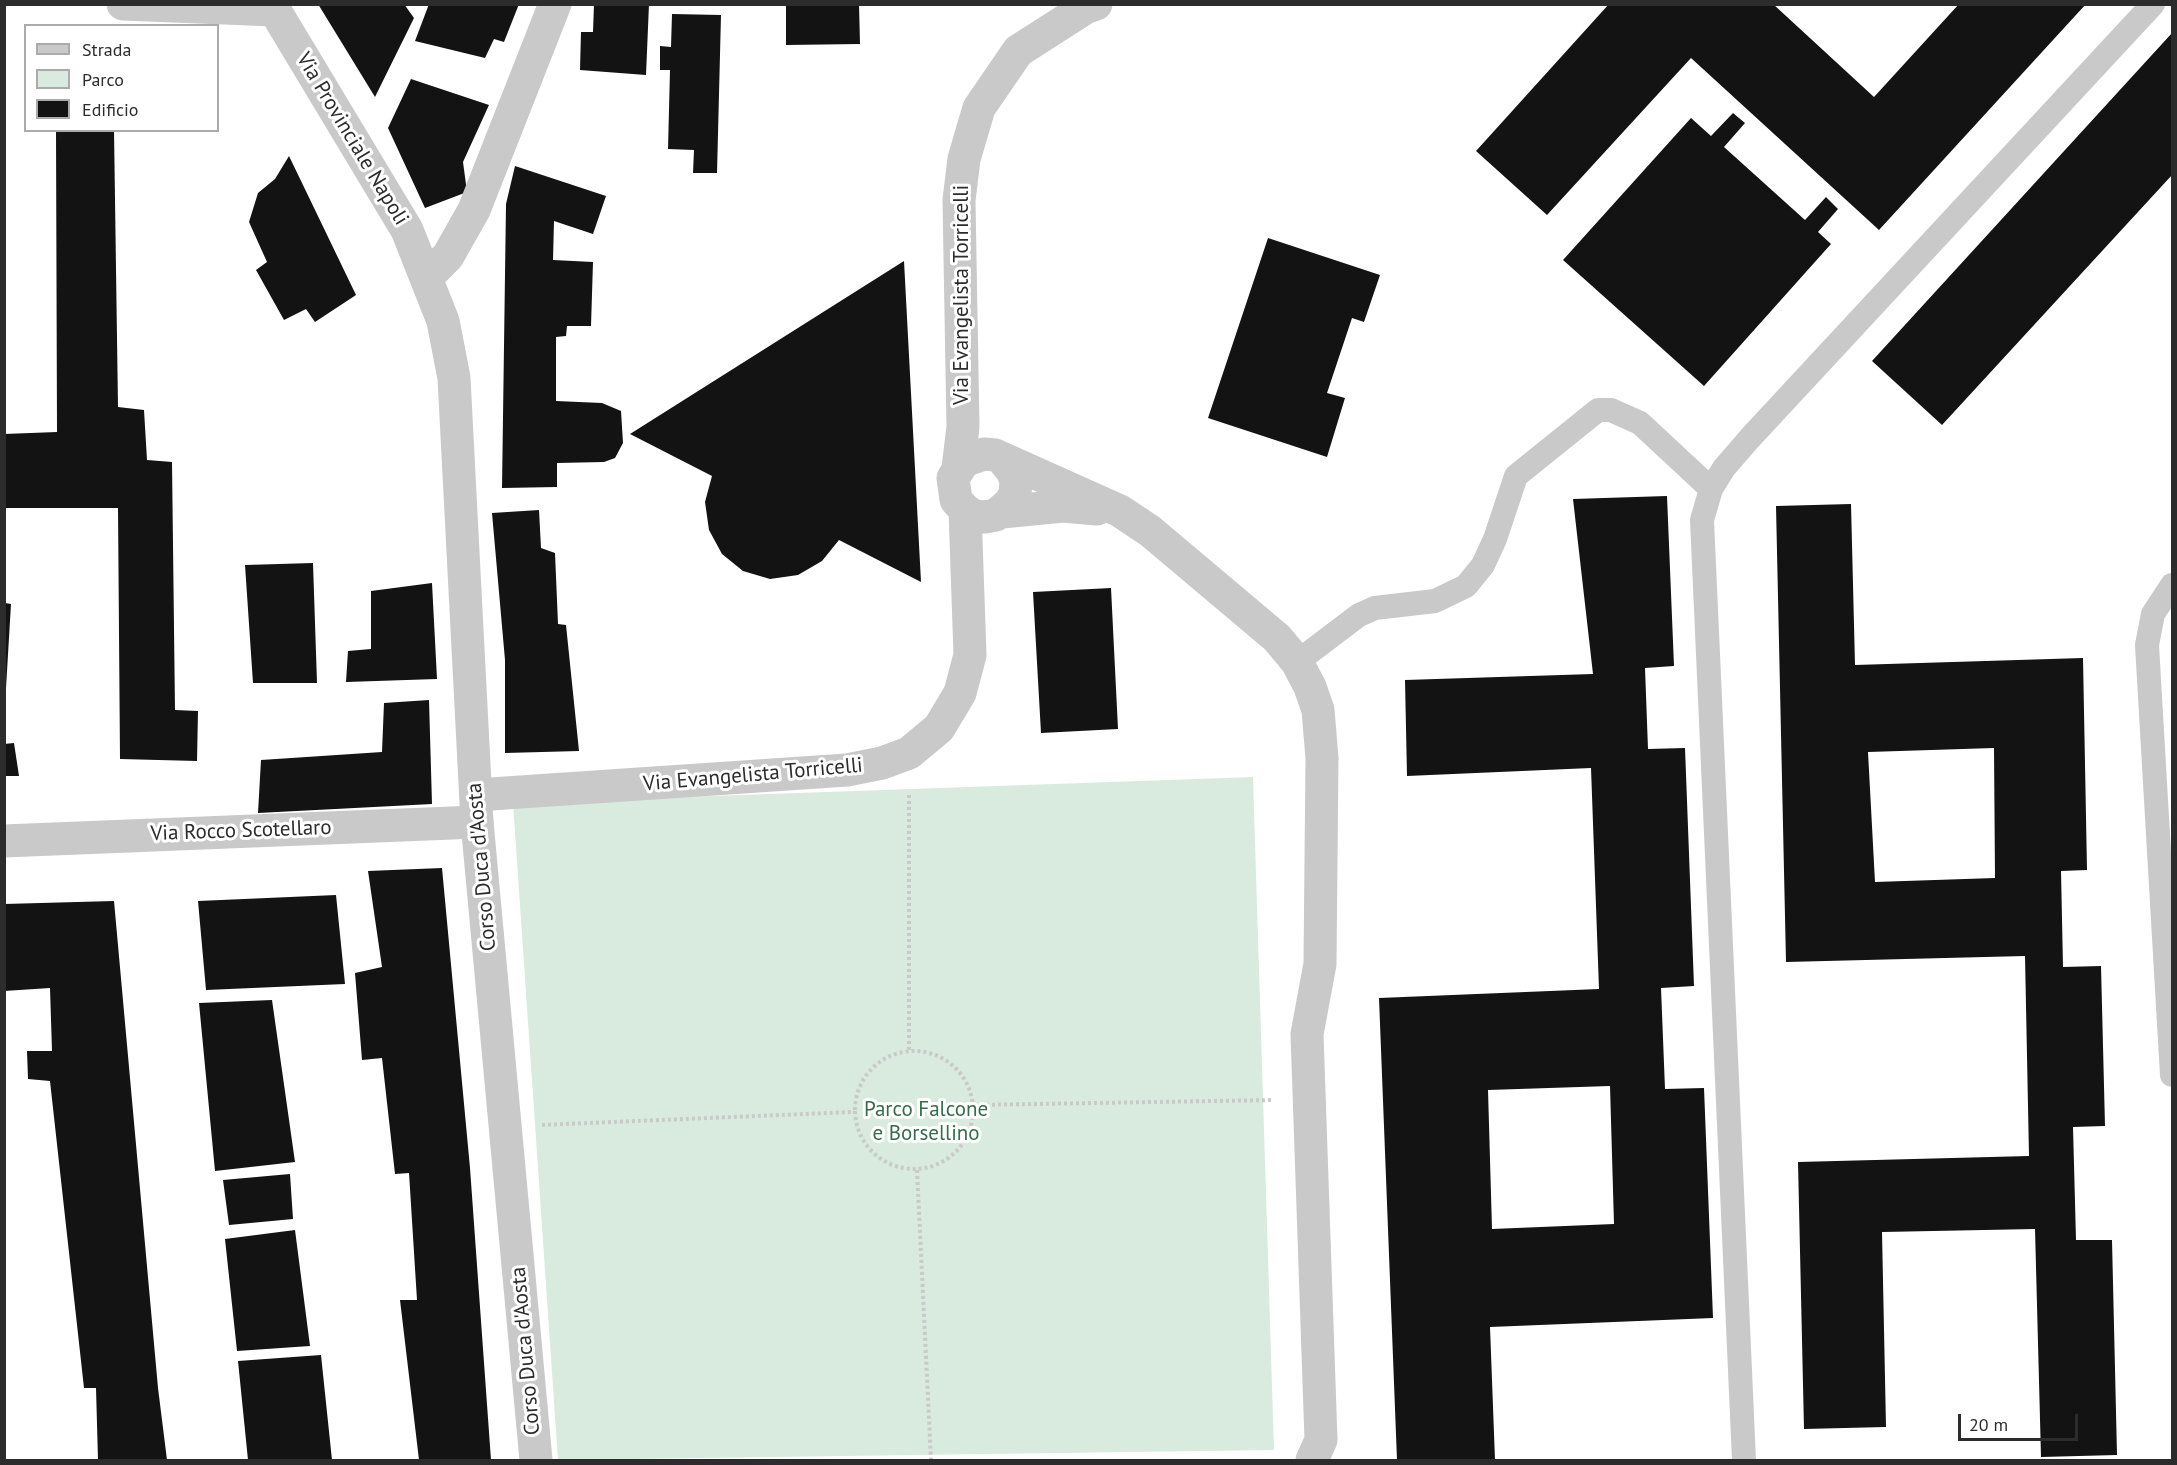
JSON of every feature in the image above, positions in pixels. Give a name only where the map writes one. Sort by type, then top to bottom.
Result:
[{"type":"street","points":[[123,4],[273,7]]},
{"type":"street","points":[[428,276],[448,256],[474,210],[555,4]]},
{"type":"street","name":"Via Evangelista Torricelli","points":[[958,468],[963,428],[959,201],[964,159],[980,108],[1018,51],[1085,8],[1096,4]]},
{"type":"street","name":"Via Provinciale Napoli","points":[[273,7],[407,230],[428,276]]},
{"type":"street","name":"Corso Duca d'Aosta","points":[[428,276],[444,321],[454,378],[476,808],[536,1461]]},
{"type":"street","name":"Via Evangelista Torricelli","points":[[963,428],[972,439],[999,458],[1120,511],[1150,531],[1277,638],[1297,662],[1310,687],[1321,733],[1320,964],[1307,1034],[1321,1440],[1312,1461]]},
{"type":"street","points":[[1002,512],[1015,494],[1016,483],[1013,472],[999,458],[973,456],[958,468],[952,489],[956,500],[974,516],[985,517],[1002,512],[1064,506],[1120,511]]},
{"type":"street","name":"Via Evangelista Torricelli","points":[[476,808],[847,770],[882,763],[909,753],[939,728],[960,693],[970,655],[965,510]]},
{"type":"street","name":"Via Rocco Scotellaro","points":[[4,841],[476,808]]},
{"type":"lane","points":[[1744,1461],[1702,520],[1711,489],[1724,468],[1750,438],[2153,4]]},
{"type":"lane","points":[[1297,662],[1375,608],[1435,601],[1466,586],[1483,565],[1496,539],[1516,476],[1598,410],[1611,410],[1640,423],[1711,489]]},
{"type":"lane","points":[[2172,585],[2153,614],[2147,645],[2172,1075]]},
{"type":"path","points":[[909,753],[909,1050]]},
{"type":"path","points":[[909,1050],[932,1052],[953,1064],[967,1083],[974,1106],[968,1136],[947,1160],[917,1170],[886,1164],[862,1142],[853,1112],[860,1082],[880,1060],[909,1050]]},
{"type":"path","points":[[974,1106],[1308,1100]]},
{"type":"path","points":[[505,1126],[853,1112]]},
{"type":"path","points":[[917,1170],[931,1461]]},
{"type":"green space","name":"Parco Falcone e Borsellino","points":[[1253,777],[1274,1450],[558,1460],[513,803]]},
{"type":"building","points":[[318,4],[404,4],[414,18],[375,97]]},
{"type":"building","points":[[429,4],[519,4],[504,42],[494,39],[485,58],[415,41]]},
{"type":"building","points":[[594,4],[649,4],[646,75],[580,70],[581,32],[593,32]]},
{"type":"building","points":[[786,4],[859,4],[860,44],[786,45]]},
{"type":"building","points":[[1609,4],[1773,4],[1874,97],[1959,4],[2086,4],[1879,230],[1691,58],[1547,215],[1476,151]]},
{"type":"building","points":[[672,14],[721,15],[717,173],[693,173],[694,150],[668,149],[670,70],[660,70],[660,46],[671,47]]},
{"type":"building","points":[[2172,33],[2172,175],[1942,425],[1872,361]]},
{"type":"building","points":[[411,79],[489,105],[463,162],[467,192],[425,208],[388,128]]},
{"type":"building","points":[[1733,113],[1745,123],[1724,147],[1805,220],[1826,197],[1838,209],[1818,232],[1831,244],[1704,386],[1563,260],[1691,118],[1711,136]]},
{"type":"building","points":[[56,132],[114,132],[118,407],[144,410],[147,460],[172,462],[175,710],[198,711],[197,761],[120,759],[118,508],[4,508],[4,434],[57,432]]},
{"type":"building","points":[[289,156],[356,295],[315,322],[306,309],[284,320],[256,270],[267,262],[249,222],[258,193],[275,179]]},
{"type":"building","points":[[515,166],[606,196],[593,234],[554,221],[553,260],[593,262],[591,326],[567,326],[566,336],[556,337],[556,401],[602,403],[621,411],[623,443],[615,458],[604,462],[557,463],[557,487],[502,488],[506,204]]},
{"type":"building","points":[[1268,238],[1380,275],[1364,322],[1352,318],[1327,393],[1345,398],[1327,457],[1208,418]]},
{"type":"building","points":[[904,261],[921,582],[839,540],[822,561],[798,575],[770,579],[743,571],[722,554],[709,530],[705,502],[712,476],[630,434]]},
{"type":"building","points":[[1667,496],[1674,666],[1645,668],[1648,749],[1685,748],[1694,986],[1661,988],[1665,1089],[1704,1088],[1713,1318],[1490,1327],[1495,1460],[1397,1460],[1379,998],[1599,989],[1591,768],[1407,776],[1405,680],[1593,674],[1573,499]],"holes":[[[1610,1086],[1614,1224],[1492,1229],[1488,1090]]]},
{"type":"building","points":[[1851,504],[1855,665],[2083,658],[2087,870],[2061,871],[2063,967],[2101,966],[2105,1126],[2073,1127],[2076,1240],[2112,1240],[2117,1455],[2041,1457],[2035,1229],[1882,1232],[1886,1427],[1804,1429],[1798,1162],[2029,1156],[2025,956],[1786,962],[1776,506]],"holes":[[[1994,748],[1995,878],[1875,882],[1868,752]]]},
{"type":"building","points":[[539,510],[541,548],[555,553],[558,624],[566,625],[579,751],[505,753],[505,660],[492,513]]},
{"type":"building","points":[[313,563],[317,683],[253,683],[245,565]]},
{"type":"building","points":[[432,583],[437,679],[346,682],[348,651],[371,649],[371,591]]},
{"type":"building","points":[[1111,588],[1118,729],[1041,733],[1033,592]]},
{"type":"building","points":[[5,603],[11,604],[6,688],[5,688]]},
{"type":"building","points":[[429,700],[432,804],[258,813],[261,760],[382,752],[384,703]]},
{"type":"building","points":[[14,743],[19,776],[4,776],[4,744]]},
{"type":"building","points":[[442,868],[470,1168],[491,1460],[419,1460],[400,1300],[417,1300],[409,1173],[395,1174],[382,1058],[362,1060],[355,973],[382,967],[368,871]]},
{"type":"building","points":[[336,895],[345,984],[206,990],[198,901]]},
{"type":"building","points":[[114,901],[158,1388],[167,1460],[98,1460],[96,1388],[84,1388],[50,1081],[28,1079],[27,1051],[52,1051],[50,988],[4,991],[4,904]]},
{"type":"building","points":[[272,1000],[295,1162],[215,1171],[199,1003]]},
{"type":"building","points":[[290,1174],[293,1219],[229,1225],[223,1180]]},
{"type":"building","points":[[295,1230],[310,1346],[237,1351],[225,1239]]},
{"type":"building","points":[[321,1355],[332,1460],[248,1460],[238,1361]]}]
